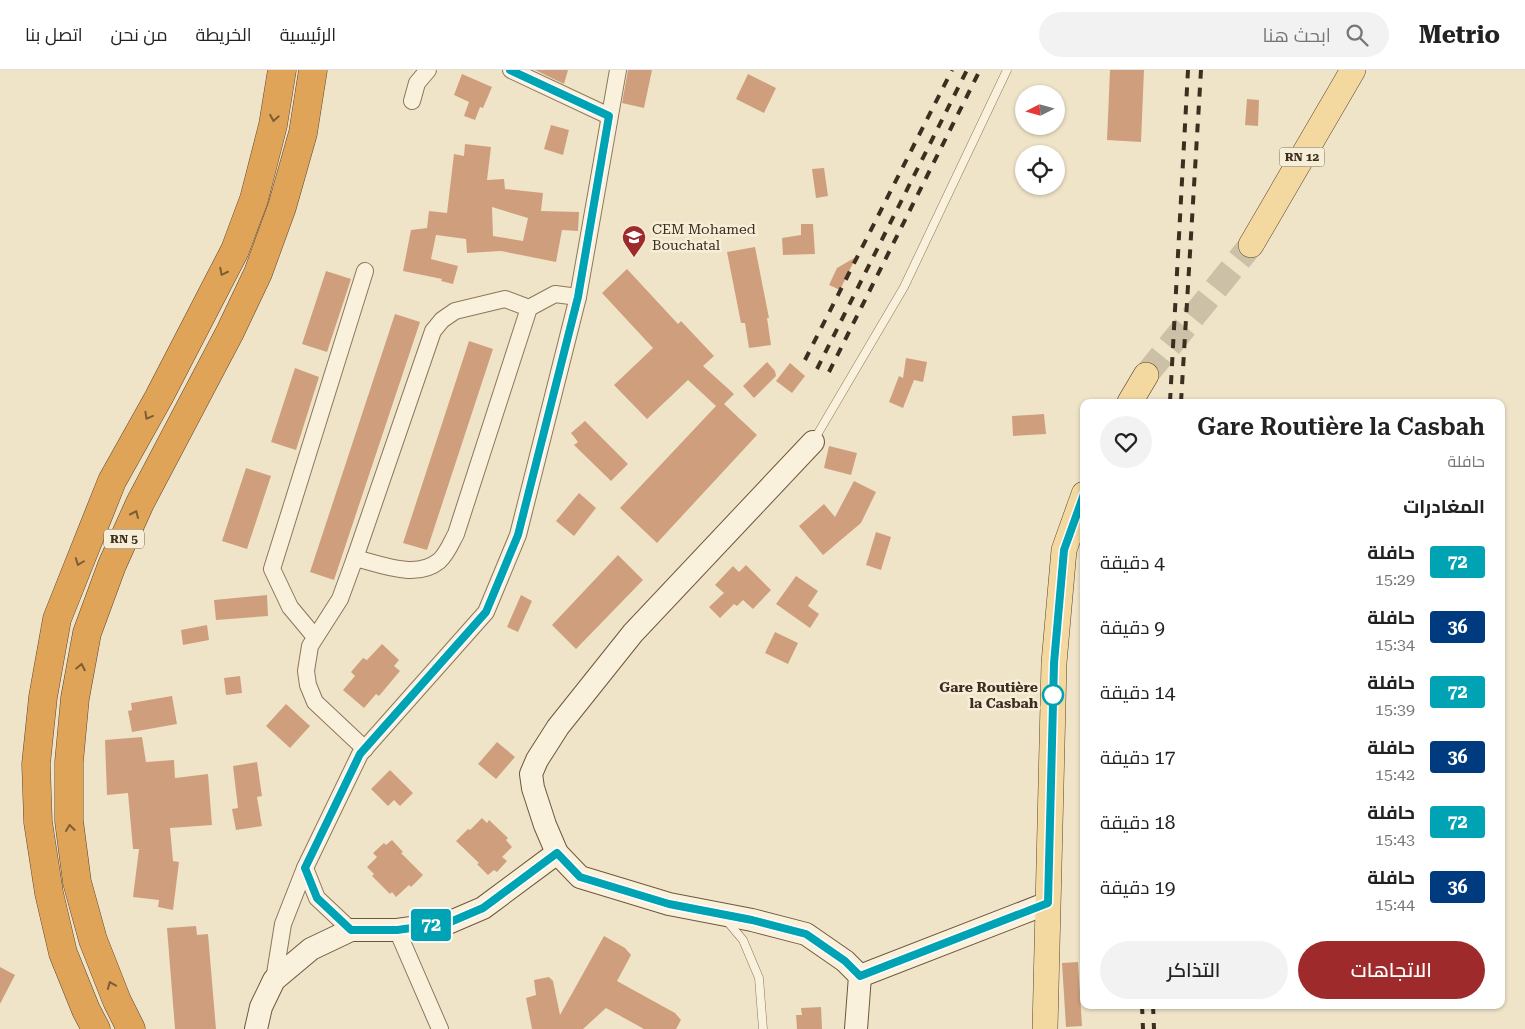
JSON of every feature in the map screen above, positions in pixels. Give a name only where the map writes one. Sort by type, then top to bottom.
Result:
[{"type":"highway","name":"RN 5","points":[[96,1029],[86,1010],[63,952],[49,893],[38,822],[36,764],[43,697],[57,619],[112,482],[159,397],[235,250],[254,199],[273,125],[282,70]]},
{"type":"highway","name":"RN 5","points":[[131,1029],[117,1001],[92,940],[77,882],[69,821],[70,753],[75,698],[87,633],[112,565],[140,503],[217,358],[258,273],[282,206],[303,133],[313,70]]},
{"type":"main road","name":"RN 12","points":[[1252,245],[1353,70]]},
{"type":"main road","points":[[1132,399],[1146,375]]},
{"type":"main road","points":[[1045,1029],[1055,644],[1064,550],[1080,505]]},
{"type":"street","points":[[412,101],[417,83],[428,70]]},
{"type":"street","points":[[510,70],[609,116]]},
{"type":"street","points":[[256,1029],[262,1007],[274,980],[283,924],[305,868],[360,754],[486,612],[518,535],[578,297],[618,70]]},
{"type":"street","points":[[315,637],[290,607],[272,569],[365,271]]},
{"type":"street","points":[[355,558],[412,570],[430,566],[448,550],[456,534],[529,308],[555,294],[578,297]]},
{"type":"street","points":[[365,750],[315,702],[308,685],[306,671],[308,655],[315,637],[340,599],[433,331],[442,320],[455,311],[505,299],[529,308]]},
{"type":"street","points":[[812,442],[633,633],[558,726],[537,760],[531,774],[532,788],[557,853],[580,877],[669,904],[752,920],[806,934],[845,961],[860,976],[856,1029]]},
{"type":"street","points":[[274,980],[311,948],[351,930],[397,930],[448,923],[483,908],[557,853]]},
{"type":"street","points":[[305,868],[317,898],[351,930]]},
{"type":"street","points":[[860,976],[1048,903]]},
{"type":"street","points":[[397,930],[440,1029]]},
{"type":"lane","points":[[812,442],[904,287],[1007,70]]},
{"type":"lane","points":[[721,914],[743,940],[759,978],[763,1029]]},
{"type":"building","points":[[535,70],[568,70],[564,84]]},
{"type":"building","points":[[628,70],[652,70],[644,108],[622,103]]},
{"type":"building","points":[[1110,70],[1144,70],[1141,142],[1107,140]]},
{"type":"building","points":[[462,74],[492,87],[483,108],[480,107],[475,120],[464,116],[469,102],[454,95]]},
{"type":"building","points":[[748,74],[776,88],[764,113],[736,99]]},
{"type":"building","points":[[1247,99],[1259,100],[1258,126],[1245,125]]},
{"type":"building","points":[[551,125],[569,130],[563,155],[544,149]]},
{"type":"building","points":[[465,144],[491,147],[487,180],[504,179],[505,189],[543,193],[541,211],[579,212],[578,231],[562,230],[556,262],[501,251],[467,253],[466,239],[436,235],[431,259],[458,266],[453,284],[441,281],[442,279],[403,271],[411,230],[427,228],[429,211],[447,213],[454,154],[464,156]],"holes":[[[492,207],[528,218],[523,241],[493,236]]]},
{"type":"building","points":[[824,168],[828,196],[816,198],[812,169]]},
{"type":"building","points":[[801,224],[813,224],[815,254],[783,255],[782,238],[801,235]]},
{"type":"building","points":[[755,247],[769,318],[767,318],[771,345],[749,348],[745,323],[741,323],[727,252]]},
{"type":"building","points":[[856,257],[840,290],[829,285],[837,268]]},
{"type":"building","points":[[627,269],[678,324],[681,321],[714,356],[703,366],[734,394],[724,404],[757,435],[657,543],[620,508],[716,406],[688,380],[647,419],[614,385],[653,348],[602,293]]},
{"type":"building","points":[[326,271],[351,279],[327,352],[302,344]]},
{"type":"building","points":[[395,314],[420,322],[334,580],[310,572]]},
{"type":"building","points":[[469,341],[493,349],[427,550],[403,543]]},
{"type":"building","points":[[906,358],[927,362],[923,382],[914,380],[903,408],[889,402],[899,376],[903,378]]},
{"type":"building","points":[[767,362],[775,371],[776,376],[754,398],[743,386]]},
{"type":"building","points":[[790,363],[805,376],[792,393],[776,381]]},
{"type":"building","points":[[295,368],[319,377],[296,450],[271,442]]},
{"type":"building","points":[[1044,414],[1046,434],[1013,436],[1012,416]]},
{"type":"building","points":[[585,421],[628,464],[611,481],[574,445],[578,442],[571,433]]},
{"type":"building","points":[[829,446],[857,453],[851,475],[824,468]]},
{"type":"building","points":[[246,468],[271,476],[247,549],[222,541]]},
{"type":"building","points":[[854,481],[876,492],[861,523],[823,555],[799,526],[824,504],[835,517]]},
{"type":"building","points":[[579,493],[596,508],[574,536],[556,521]]},
{"type":"building","points":[[876,532],[891,537],[881,570],[866,565]]},
{"type":"building","points":[[618,555],[643,580],[576,649],[552,625]]},
{"type":"building","points":[[746,565],[771,590],[753,609],[743,600],[737,606],[734,604],[720,618],[709,607],[724,593],[715,585],[733,566],[739,572]]},
{"type":"building","points":[[796,576],[818,591],[808,606],[819,614],[810,628],[776,604]]},
{"type":"building","points":[[267,595],[268,616],[216,620],[214,600]]},
{"type":"building","points":[[521,595],[532,601],[518,632],[507,627]]},
{"type":"building","points":[[207,625],[209,640],[183,645],[181,630]]},
{"type":"building","points":[[775,632],[798,643],[788,664],[765,653]]},
{"type":"building","points":[[382,644],[399,660],[394,666],[400,671],[379,696],[376,694],[364,708],[343,690],[355,676],[351,672],[363,658],[367,660]]},
{"type":"building","points":[[240,676],[242,693],[226,695],[224,678]]},
{"type":"building","points":[[172,696],[177,724],[132,732],[128,711],[132,710],[131,703]]},
{"type":"building","points":[[286,704],[310,726],[290,748],[266,726]]},
{"type":"building","points":[[142,737],[146,762],[174,760],[175,778],[208,774],[212,825],[170,828],[173,861],[179,862],[173,910],[158,907],[159,900],[133,897],[139,849],[133,849],[128,793],[107,795],[105,740]]},
{"type":"building","points":[[497,742],[515,757],[496,779],[478,764]]},
{"type":"building","points":[[257,762],[262,796],[257,797],[262,826],[236,830],[232,809],[238,808],[233,766]]},
{"type":"building","points":[[390,770],[413,793],[400,806],[394,800],[388,806],[371,789]]},
{"type":"building","points":[[482,818],[487,823],[489,820],[508,838],[506,840],[512,847],[502,857],[507,861],[497,872],[494,870],[488,875],[477,864],[479,863],[456,841]]},
{"type":"building","points":[[392,840],[403,852],[401,853],[423,875],[411,887],[409,885],[396,897],[392,892],[390,894],[372,876],[374,874],[367,867],[377,857],[373,853],[384,843],[386,845]]},
{"type":"building","points":[[196,926],[197,935],[208,934],[216,1029],[175,1029],[167,928]]},
{"type":"building","points":[[604,936],[625,948],[631,955],[617,981],[675,1013],[681,1020],[676,1029],[644,1029],[606,1008],[583,1029],[532,1029],[526,998],[536,995],[534,980],[549,977],[553,981],[560,1015]]},
{"type":"building","points":[[1078,962],[1082,1026],[1066,1027],[1062,963]]},
{"type":"building","points":[[0,967],[15,975],[0,1004]]},
{"type":"building","points":[[821,1007],[822,1029],[797,1029],[796,1015],[802,1015],[801,1008]]},
{"type":"tunnel","points":[[1146,375],[1251,245]]},
{"type":"railway","points":[[805,360],[952,70]]},
{"type":"railway","points":[[817,369],[967,70]]},
{"type":"railway","points":[[829,372],[980,70]]},
{"type":"railway","points":[[1170,399],[1188,70]]},
{"type":"railway","points":[[1181,399],[1201,70]]},
{"type":"railway","points":[[1142,1009],[1143,1029]]},
{"type":"railway","points":[[1153,1009],[1154,1029]]},
{"type":"bus line","name":"72","points":[[510,70],[609,116],[578,297],[518,535],[486,612],[360,754],[305,868],[317,898],[351,930],[397,930],[448,923],[483,908],[557,853],[580,877],[669,904],[752,920],[806,934],[845,961],[860,976],[1048,903],[1054,663],[1064,550],[1080,505]]},
{"type":"place","name":"CEM Mohamed Bouchatal","points":[[634,258]]},
{"type":"place","name":"Gare Routière la Casbah","points":[[1053,695]]}]
